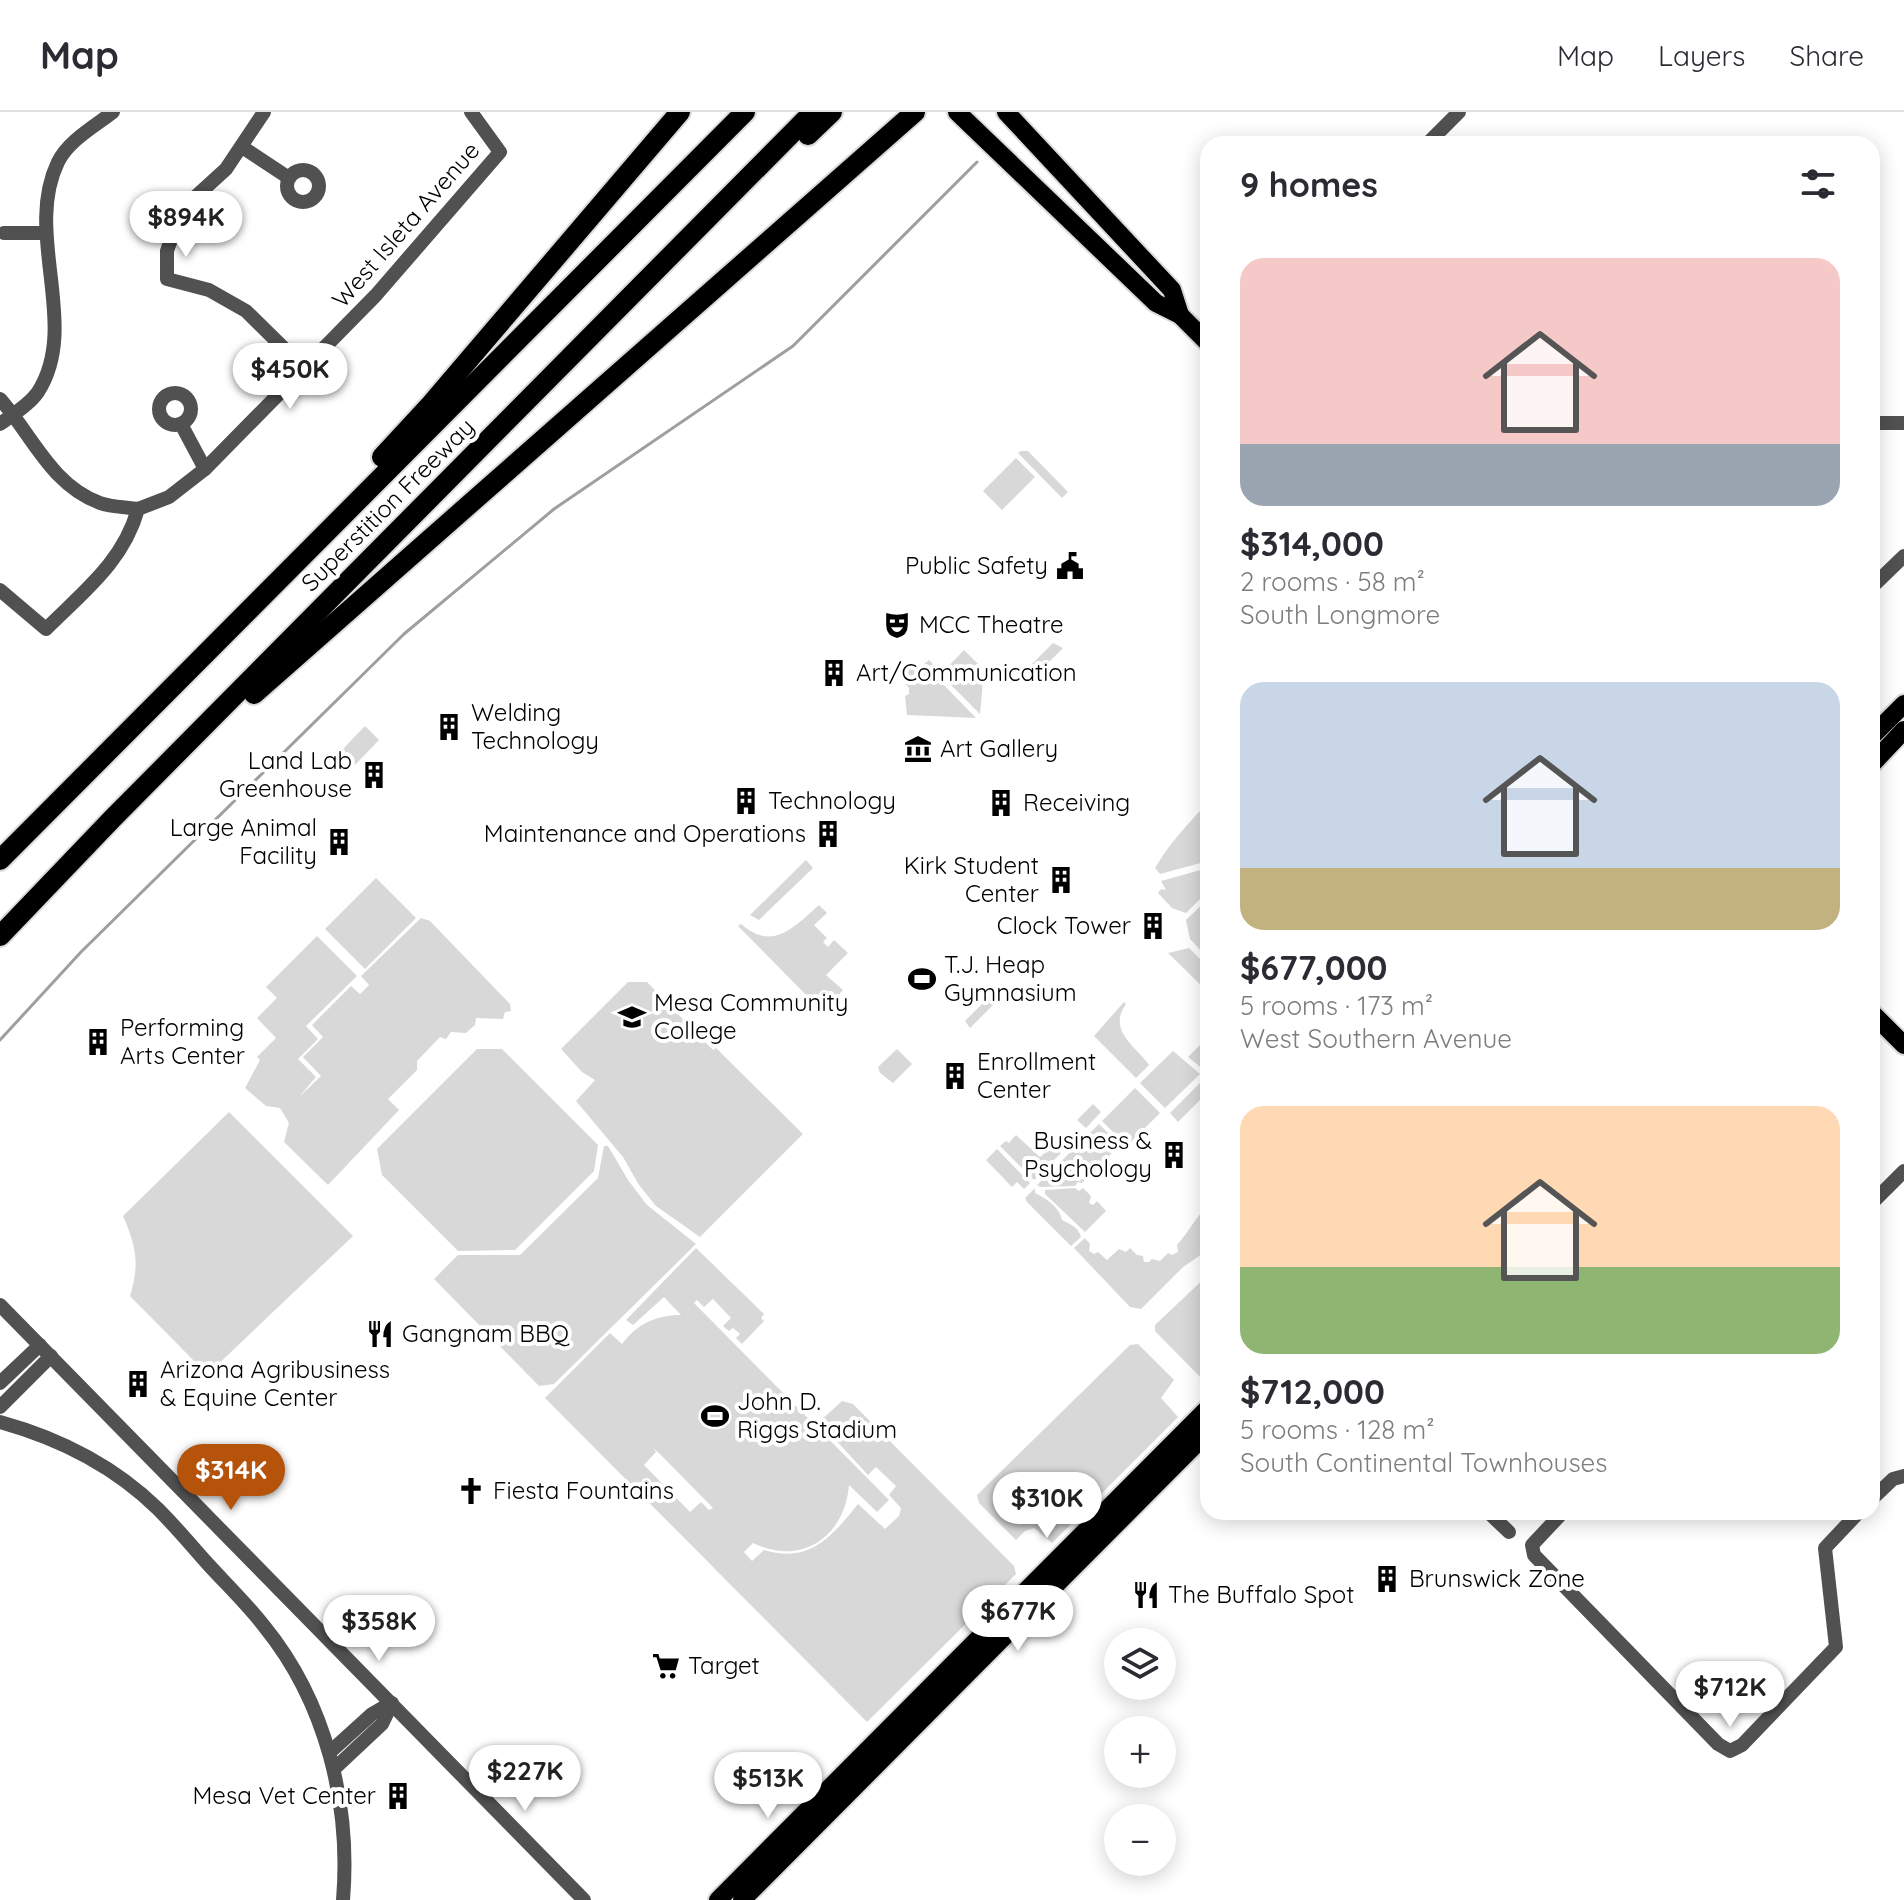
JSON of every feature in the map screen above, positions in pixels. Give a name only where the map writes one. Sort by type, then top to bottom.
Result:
[{"type":"highway","points":[[72,785],[431,404],[680,112]]},
{"type":"highway","name":"Superstition Freeway","points":[[0,860],[745,112]]},
{"type":"highway","name":"Superstition Freeway","points":[[0,936],[113,818],[813,112]]},
{"type":"highway","points":[[645,283],[740,204],[832,112]]},
{"type":"highway","points":[[113,818],[915,112]]},
{"type":"main road","points":[[957,112],[1156,303],[1180,315],[1200,335]]},
{"type":"main road","points":[[1006,112],[1172,290],[1180,315]]},
{"type":"main road","points":[[1880,728],[1904,704]]},
{"type":"main road","points":[[1890,745],[1890,732],[1904,716]]},
{"type":"main road","points":[[1880,756],[1904,730]]},
{"type":"main road","points":[[1880,1021],[1904,1045]]},
{"type":"main road","points":[[718,1900],[1200,1416]]},
{"type":"main road","points":[[742,1900],[1200,1440]]},
{"type":"main road","points":[[788,1854],[792,1840],[856,1774],[854,1762]]},
{"type":"street","points":[[0,424],[37,394],[50,365],[55,335],[46,233],[50,187],[59,160],[81,136],[113,112]]},
{"type":"street","points":[[264,112],[226,169],[181,210],[167,251],[167,279],[209,290],[246,311],[305,369]]},
{"type":"street","name":"West Isleta Avenue","points":[[138,509],[169,497],[205,469],[376,295],[500,152],[471,112]]},
{"type":"street","points":[[1435,136],[1459,112]]},
{"type":"street","points":[[242,147],[289,178]]},
{"type":"street","points":[[1,234],[46,233]]},
{"type":"street","points":[[0,399],[14,414],[51,469],[73,488],[101,503],[138,509],[131,533],[117,557],[46,629],[0,590]]},
{"type":"street","points":[[1880,423],[1904,423]]},
{"type":"street","points":[[181,424],[205,469]]},
{"type":"street","points":[[1880,579],[1904,556]]},
{"type":"street","points":[[1880,1195],[1904,1171]]},
{"type":"street","points":[[0,1305],[584,1900]]},
{"type":"street","points":[[0,1383],[40,1345]]},
{"type":"street","points":[[0,1407],[51,1356]]},
{"type":"street","points":[[0,1422],[41,1433],[98,1463],[158,1509],[266,1627],[300,1684],[330,1752],[345,1859],[343,1900]]},
{"type":"street","points":[[1880,1491],[1893,1479],[1904,1476]]},
{"type":"street","points":[[1496,1520],[1509,1532]]},
{"type":"street","points":[[1555,1520],[1532,1545],[1534,1555],[1718,1744],[1730,1751],[1742,1745],[1836,1647],[1825,1548],[1851,1520]]},
{"type":"street","points":[[330,1752],[372,1714],[392,1703]]},
{"type":"street","points":[[334,1769],[382,1724],[392,1703]]},
{"type":"shaded area","points":[[1028,451],[1068,492],[1062,498],[1018,453]]},
{"type":"shaded area","points":[[1016,458],[1035,477],[1002,510],[983,491]]},
{"type":"shaded area","points":[[1053,643],[1063,648],[1032,679],[1027,673],[1028,668]]},
{"type":"shaded area","points":[[964,650],[986,672],[980,714],[942,676]]},
{"type":"shaded area","points":[[929,660],[939,670],[938,679],[976,718],[907,715],[905,696],[909,694],[909,688],[902,680],[901,670]]},
{"type":"shaded area","points":[[365,726],[379,740],[354,766],[340,752]]},
{"type":"shaded area","points":[[1200,811],[1200,863],[1160,874],[1155,868]]},
{"type":"shaded area","points":[[806,860],[813,868],[759,920],[750,915]]},
{"type":"shaded area","points":[[1200,870],[1200,899],[1186,913],[1172,908],[1158,893],[1161,889],[1166,890],[1161,881]]},
{"type":"shaded area","points":[[376,878],[416,918],[365,969],[325,929]]},
{"type":"shaded area","points":[[819,905],[827,913],[814,925],[827,938],[823,942],[828,947],[834,940],[848,953],[826,975],[843,990],[825,1009],[816,1000],[813,1002],[738,926],[741,924],[763,936],[773,936],[792,928]]},
{"type":"shaded area","points":[[1200,907],[1200,950],[1190,939],[1186,920]]},
{"type":"shaded area","points":[[421,918],[430,921],[510,1004],[511,1011],[505,1012],[503,1019],[476,1018],[475,1025],[466,1033],[451,1032],[446,1039],[440,1037],[417,1061],[417,1070],[388,1099],[399,1110],[328,1185],[284,1142],[289,1123],[280,1108],[266,1106],[245,1088],[260,1060],[257,1057],[276,1038],[257,1018],[277,998],[266,987],[317,936],[357,976],[306,1026],[318,1039],[298,1059],[316,1077],[298,1098],[321,1076],[303,1057],[323,1037],[312,1025],[351,986],[360,994],[369,985],[361,976]]},
{"type":"shaded area","points":[[1189,948],[1200,959],[1200,984],[1168,953]]},
{"type":"shaded area","points":[[628,982],[647,982],[713,1050],[716,1048],[803,1134],[700,1237],[656,1206],[623,1157],[576,1101],[595,1080],[582,1072],[561,1049]]},
{"type":"shaded area","points":[[993,993],[999,999],[970,1028],[965,1021]]},
{"type":"shaded area","points":[[1124,1002],[1120,1022],[1122,1030],[1149,1065],[1136,1078],[1094,1036]]},
{"type":"shaded area","points":[[1200,1045],[1200,1067],[1188,1057]]},
{"type":"shaded area","points":[[477,1049],[502,1049],[598,1145],[594,1171],[515,1250],[458,1251],[382,1175],[377,1149]]},
{"type":"shaded area","points":[[897,1049],[912,1064],[893,1083],[880,1073],[878,1067]]},
{"type":"shaded area","points":[[1173,1051],[1200,1074],[1165,1108],[1140,1083]]},
{"type":"shaded area","points":[[1200,1083],[1200,1100],[1178,1122],[1170,1113]]},
{"type":"shaded area","points":[[1135,1088],[1160,1113],[1127,1146],[1102,1121]]},
{"type":"shaded area","points":[[1093,1104],[1101,1112],[1086,1128],[1077,1120]]},
{"type":"shaded area","points":[[229,1112],[353,1236],[211,1371],[201,1368],[130,1296],[135,1255],[123,1216]]},
{"type":"shaded area","points":[[1099,1124],[1120,1145],[1099,1166],[1092,1166],[1089,1170],[1091,1174],[1082,1183],[1078,1182],[1075,1186],[1037,1185]]},
{"type":"shaded area","points":[[1016,1135],[1040,1157],[1053,1146],[1061,1153],[1034,1180],[1000,1146],[1006,1141],[1009,1143]]},
{"type":"shaded area","points":[[604,1146],[608,1146],[647,1205],[696,1244],[554,1384],[539,1386],[434,1279],[458,1255],[520,1255],[598,1178]]},
{"type":"shaded area","points":[[997,1149],[1030,1183],[1024,1189],[1017,1182],[1012,1187],[986,1160]]},
{"type":"shaded area","points":[[1035,1188],[1035,1193],[1055,1207],[1062,1220],[1078,1230],[1081,1237],[1071,1246],[1027,1202],[1025,1198]]},
{"type":"shaded area","points":[[1075,1188],[1079,1191],[1083,1188],[1091,1196],[1089,1203],[1093,1205],[1097,1201],[1106,1211],[1085,1232],[1045,1194],[1045,1190]]},
{"type":"shaded area","points":[[1199,1215],[1200,1255],[1183,1267],[1141,1309],[1130,1307],[1074,1248],[1085,1238],[1090,1244],[1089,1251],[1094,1254],[1098,1252],[1107,1260],[1119,1249],[1126,1252],[1130,1248],[1143,1256],[1144,1262],[1152,1259],[1160,1261],[1168,1253],[1178,1252],[1177,1245]]},
{"type":"shaded area","points":[[696,1248],[764,1314],[761,1318],[764,1321],[742,1344],[736,1338],[740,1334],[733,1328],[729,1331],[723,1326],[731,1318],[713,1299],[704,1307],[697,1300],[694,1303],[889,1500],[877,1512],[849,1485],[839,1519],[818,1542],[804,1549],[788,1551],[753,1543],[744,1552],[752,1561],[764,1550],[794,1553],[807,1550],[839,1527],[858,1504],[885,1529],[899,1516],[901,1508],[889,1495],[896,1486],[876,1467],[868,1475],[819,1422],[842,1401],[853,1404],[1014,1566],[1016,1574],[867,1722],[545,1398],[610,1333],[622,1344],[648,1322],[681,1315],[664,1297],[633,1325],[626,1320]],"holes":[[[653,1448],[713,1508],[709,1510],[701,1502],[690,1512],[644,1465],[656,1452]]]},
{"type":"shaded area","points":[[1200,1283],[1200,1377],[1155,1331],[1155,1325]]},
{"type":"shaded area","points":[[1138,1344],[1174,1380],[1161,1398],[1178,1417],[1052,1543],[1034,1528],[1025,1531],[1016,1540],[979,1503],[977,1495],[1130,1345]]},
{"type":"waterway","points":[[0,1040],[81,952],[404,634],[554,509],[793,346],[977,162]]},
{"type":"place","name":"Public Safety","points":[[1070,566]]},
{"type":"place","name":"MCC Theatre","points":[[897,625]]},
{"type":"place","name":"Art/Communication","points":[[834,673]]},
{"type":"place","name":"Welding Technology","points":[[449,727]]},
{"type":"place","name":"Art Gallery","points":[[918,749]]},
{"type":"place","name":"Land Lab Greenhouse","points":[[374,775]]},
{"type":"place","name":"Technology","points":[[746,801]]},
{"type":"place","name":"Receiving","points":[[1001,803]]},
{"type":"place","name":"Maintenance and Operations","points":[[828,834]]},
{"type":"place","name":"Large Animal Facility","points":[[339,842]]},
{"type":"place","name":"Kirk Student Center","points":[[1061,880]]},
{"type":"place","name":"Clock Tower","points":[[1153,926]]},
{"type":"place","name":"T.J. Heap Gymnasium","points":[[922,979]]},
{"type":"place","name":"Mesa Community College","points":[[632,1017]]},
{"type":"place","name":"Performing Arts Center","points":[[98,1042]]},
{"type":"place","name":"Enrollment Center","points":[[955,1076]]},
{"type":"place","name":"Business & Psychology","points":[[1174,1155]]},
{"type":"place","name":"Gangnam BBQ","points":[[380,1334]]},
{"type":"place","name":"Arizona Agribusiness & Equine Center","points":[[138,1384]]},
{"type":"place","name":"John D. Riggs Stadium","points":[[715,1416]]},
{"type":"place","name":"Fiesta Fountains","points":[[471,1491]]},
{"type":"place","name":"Brunswick Zone","points":[[1387,1579]]},
{"type":"place","name":"The Buffalo Spot","points":[[1146,1595]]},
{"type":"place","name":"Target","points":[[666,1666]]},
{"type":"place","name":"Mesa Vet Center","points":[[398,1796]]}]
